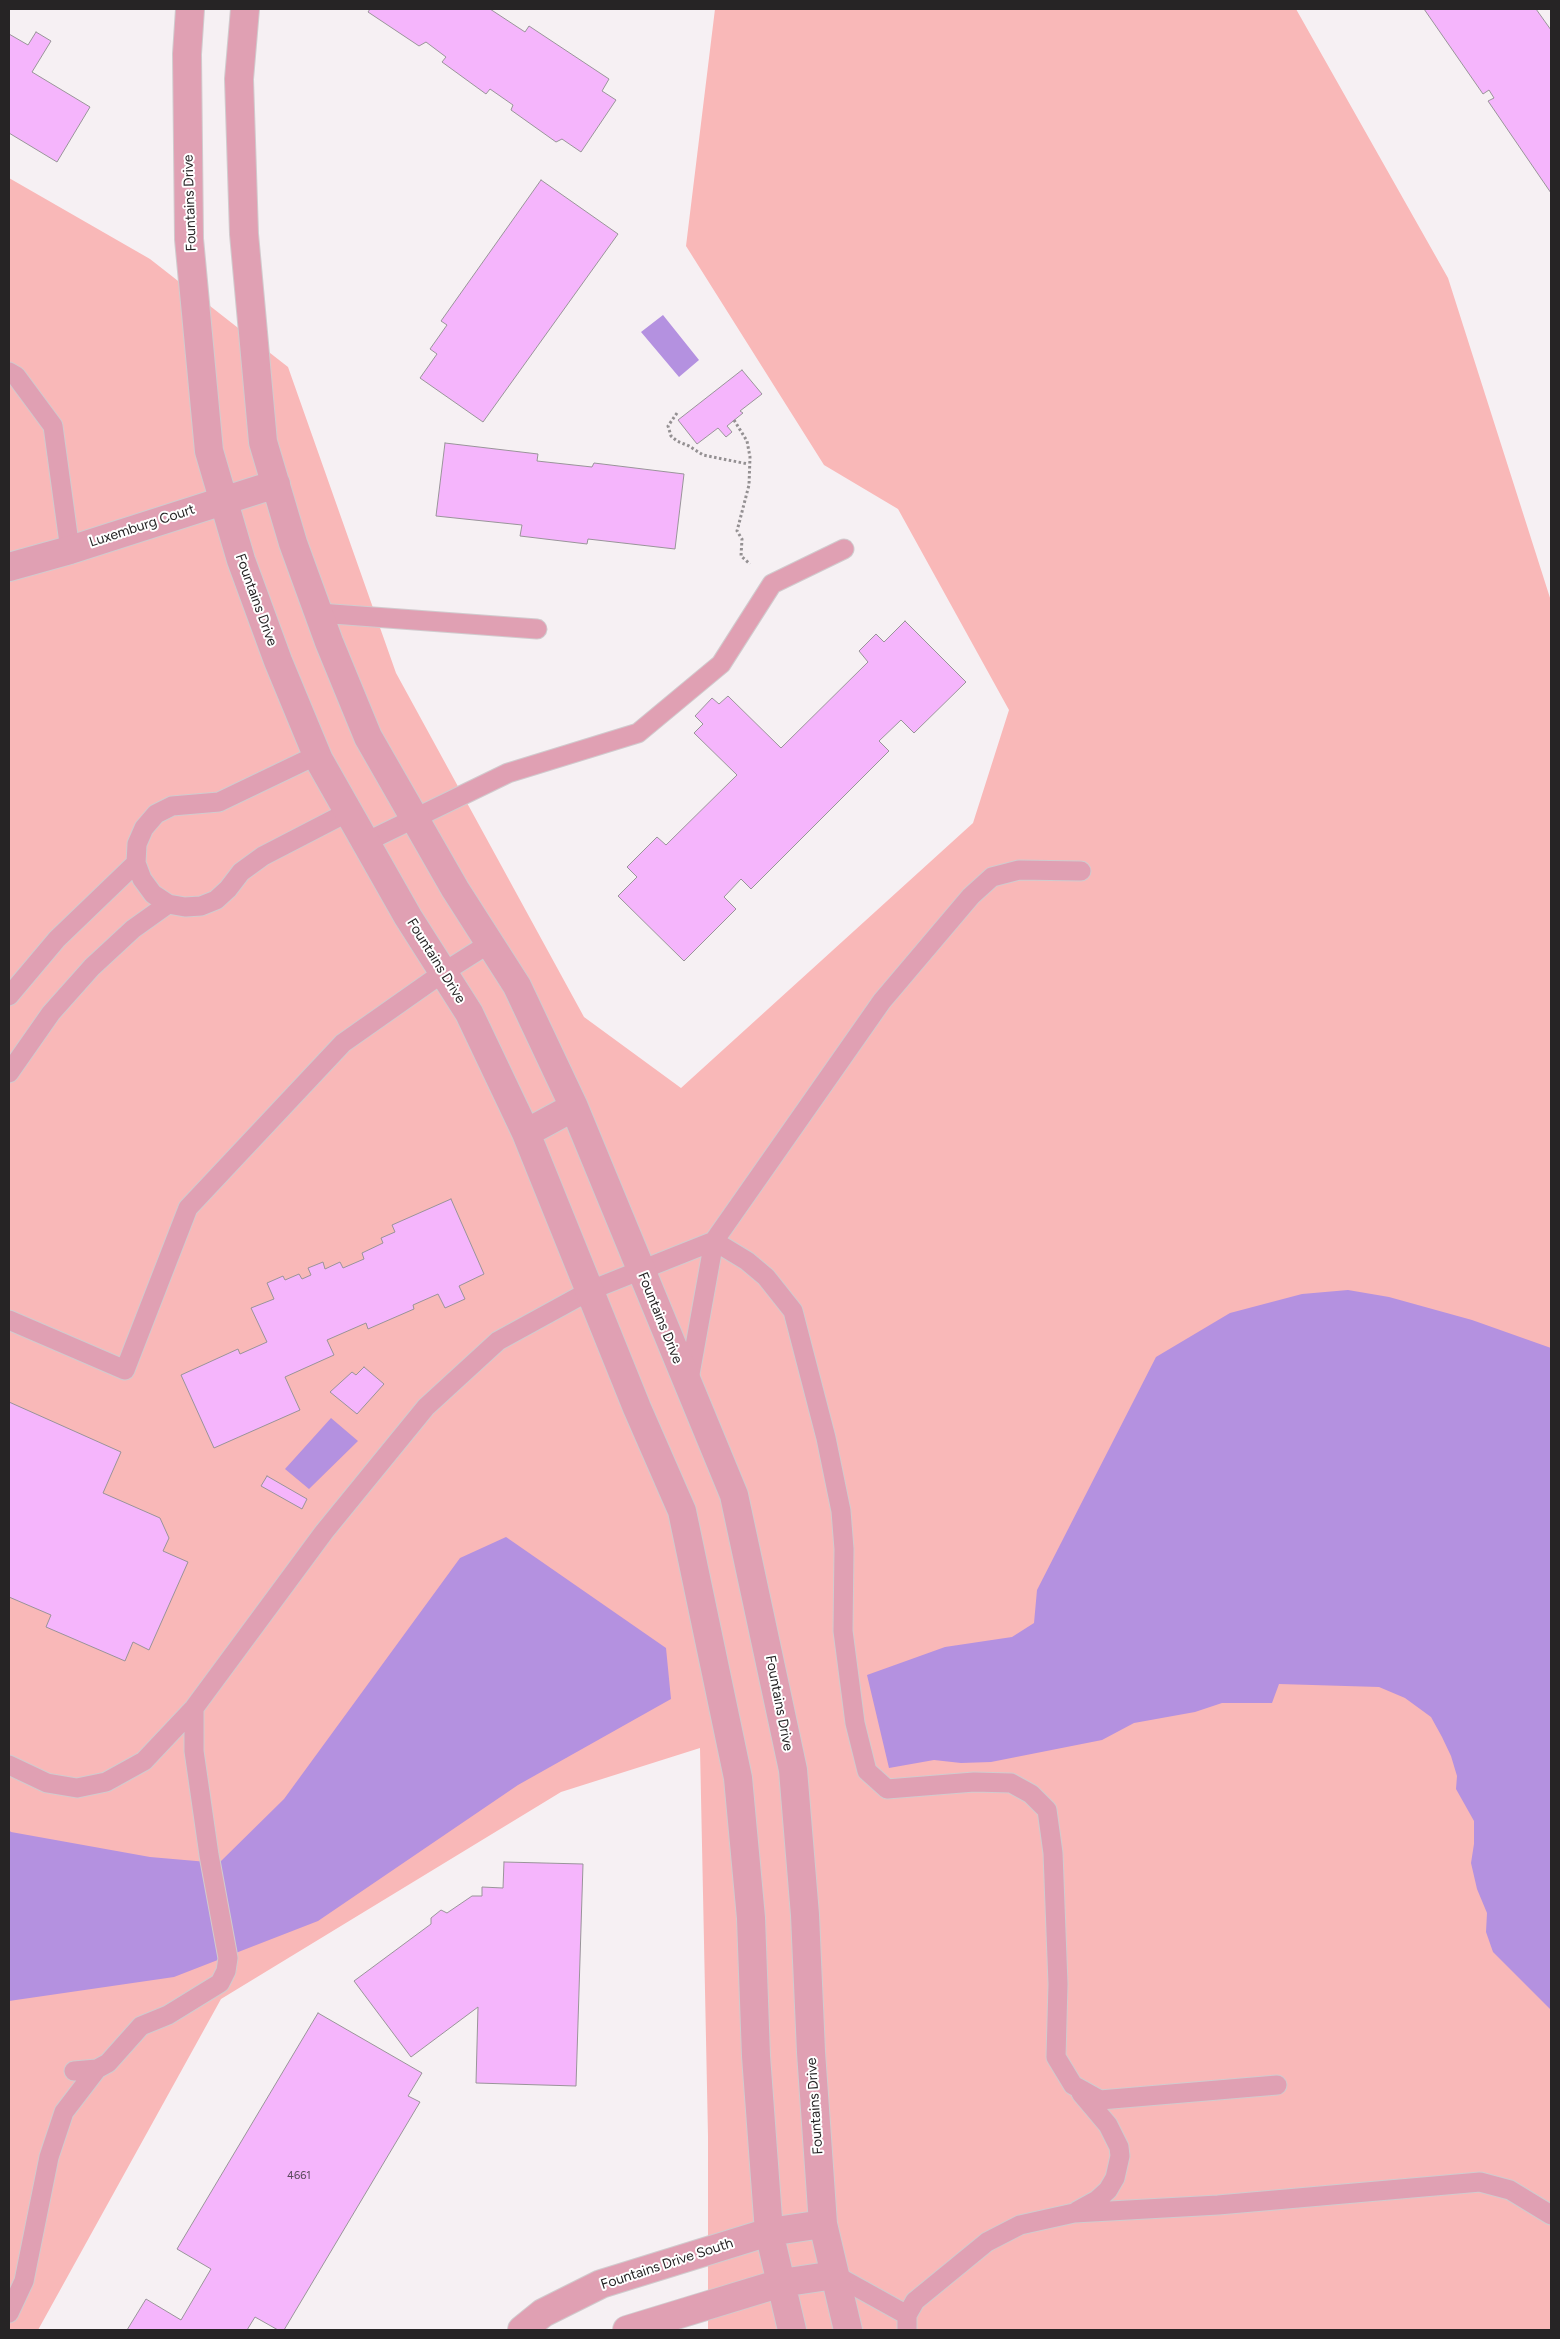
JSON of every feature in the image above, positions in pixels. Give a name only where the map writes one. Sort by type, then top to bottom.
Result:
[{"type":"street","name":"Fountains Drive","points":[[190,9],[186,54],[189,239],[209,451],[241,560],[278,661],[317,755],[408,917],[469,1013],[526,1133],[591,1290],[637,1408],[682,1511],[738,1778],[751,1918],[756,2056],[769,2232],[792,2330]]},
{"type":"street","name":"Fountains Drive","points":[[245,9],[239,79],[244,234],[263,442],[293,543],[368,736],[455,889],[517,986],[574,1107],[734,1495],[793,1770],[805,1915],[811,2052],[823,2224],[848,2330]]},
{"type":"street","name":"Luxemburg Court","points":[[9,567],[70,550],[276,484]]},
{"type":"street","points":[[526,1133],[574,1107]]},
{"type":"street","name":"Fountains Drive South","points":[[522,2330],[543,2314],[601,2284],[769,2232],[823,2224]]},
{"type":"street","points":[[627,2330],[781,2283],[835,2275]]},
{"type":"lane","points":[[9,372],[16,376],[53,426],[70,550]]},
{"type":"lane","points":[[366,842],[508,773],[638,733],[721,664],[772,584],[844,549]]},
{"type":"lane","points":[[319,613],[537,629]]},
{"type":"lane","points":[[317,755],[219,802],[172,806],[156,814],[144,828],[137,844],[136,863],[142,879],[153,894],[168,904],[185,908],[201,906],[216,900],[228,889],[241,872],[263,856],[348,812]]},
{"type":"lane","points":[[9,996],[57,939],[136,863]]},
{"type":"lane","points":[[688,1387],[714,1241],[882,1001],[971,896],[992,877],[1019,870],[1081,870]]},
{"type":"lane","points":[[9,1073],[51,1013],[92,967],[133,930],[168,904]]},
{"type":"lane","points":[[9,1320],[125,1370],[188,1208],[343,1043],[444,972],[490,943]]},
{"type":"lane","points":[[9,1765],[47,1783],[77,1788],[106,1782],[144,1761],[194,1708],[324,1532],[426,1407],[498,1341],[591,1290],[714,1241]]},
{"type":"lane","points":[[714,1241],[747,1261],[766,1277],[793,1311],[826,1438],[840,1511],[844,1549],[843,1632],[855,1723],[867,1771],[887,1789],[974,1782],[1011,1784],[1031,1794],[1047,1810],[1052,1853],[1058,1984],[1056,2057],[1073,2085],[1108,2126],[1119,2147],[1120,2156],[1115,2178],[1108,2190],[1097,2200],[1074,2213]]},
{"type":"lane","points":[[9,2313],[24,2281],[49,2158],[64,2112],[97,2069],[108,2062],[141,2026],[168,2015],[220,1983],[226,1971],[228,1958],[209,1855],[194,1751],[194,1708]]},
{"type":"lane","points":[[74,2072],[97,2069]]},
{"type":"lane","points":[[1073,2085],[1100,2100],[1277,2085]]},
{"type":"lane","points":[[835,2275],[907,2322],[915,2301],[987,2242],[1020,2224],[1074,2213],[1218,2205],[1480,2182],[1510,2190],[1551,2215]]},
{"type":"path","points":[[677,413],[668,426],[671,436],[677,441],[689,446],[703,456],[748,464]]},
{"type":"path","points":[[734,420],[747,441],[750,457],[748,464],[749,485],[737,531],[742,539],[741,556],[772,584]]},
{"type":"shaded area","points":[[715,9],[1296,9],[1448,278],[1551,601],[1551,2330],[708,2330],[708,2136],[700,1748],[561,1792],[221,1999],[38,2330],[9,2330],[9,178],[150,259],[288,367],[396,673],[584,1017],[681,1088],[973,823],[1009,710],[898,509],[824,465],[686,246]]},
{"type":"shaded area","points":[[663,315],[699,360],[679,377],[641,332]]},
{"type":"shaded area","points":[[1348,1290],[1389,1297],[1472,1320],[1551,1348],[1551,2010],[1493,1952],[1486,1932],[1487,1913],[1477,1889],[1471,1863],[1474,1844],[1474,1821],[1456,1789],[1457,1776],[1451,1756],[1442,1737],[1431,1717],[1405,1698],[1379,1687],[1279,1684],[1272,1703],[1222,1703],[1195,1712],[1134,1723],[1102,1740],[991,1762],[961,1763],[934,1760],[889,1768],[867,1675],[945,1647],[1012,1637],[1034,1623],[1037,1590],[1156,1357],[1230,1313],[1302,1294]]},
{"type":"shaded area","points":[[331,1418],[358,1441],[309,1489],[285,1469]]},
{"type":"shaded area","points":[[506,1537],[666,1648],[671,1699],[518,1785],[318,1921],[174,1977],[9,2001],[9,1830],[11,1832],[150,1857],[219,1863],[284,1799],[460,1558]]},
{"type":"building","points":[[370,9],[490,9],[525,32],[529,26],[609,79],[602,91],[616,100],[581,152],[562,139],[556,142],[511,110],[513,105],[490,89],[486,94],[442,62],[446,57],[426,42],[419,46],[368,12]]},
{"type":"building","points":[[1424,9],[1536,9],[1551,30],[1551,193],[1488,101],[1494,98],[1489,90],[1483,94]]},
{"type":"building","points":[[36,32],[51,41],[32,72],[90,107],[57,162],[9,133],[9,34],[28,45]]},
{"type":"building","points":[[541,180],[618,234],[483,422],[420,378],[437,354],[430,349],[447,325],[441,321]]},
{"type":"building","points":[[742,370],[762,394],[740,411],[743,413],[727,426],[732,432],[726,437],[718,428],[697,444],[678,420]]},
{"type":"building","points":[[445,443],[538,454],[537,461],[592,467],[594,463],[684,474],[675,549],[588,539],[587,544],[520,536],[522,525],[436,516]]},
{"type":"building","points":[[905,621],[966,682],[914,733],[901,720],[879,741],[889,751],[751,889],[741,879],[724,897],[736,909],[684,961],[618,896],[637,877],[627,867],[657,837],[666,845],[737,775],[694,733],[703,724],[695,716],[712,698],[719,704],[728,696],[781,748],[868,662],[859,651],[876,634],[884,642]]},
{"type":"building","points":[[451,1199],[484,1274],[459,1286],[465,1299],[445,1308],[438,1294],[413,1305],[414,1309],[368,1329],[366,1323],[327,1340],[334,1355],[285,1377],[300,1410],[214,1448],[181,1375],[238,1349],[240,1354],[267,1342],[251,1308],[274,1299],[267,1283],[283,1276],[285,1280],[299,1274],[302,1279],[311,1275],[308,1268],[323,1262],[325,1269],[340,1262],[343,1268],[364,1259],[362,1253],[383,1243],[381,1238],[395,1232],[392,1225]]},
{"type":"building","points":[[364,1367],[384,1384],[357,1414],[330,1392],[352,1372],[356,1375]]},
{"type":"building","points":[[9,1402],[121,1452],[103,1493],[160,1518],[169,1538],[163,1551],[188,1562],[149,1650],[133,1642],[125,1661],[46,1627],[51,1615],[9,1597]]},
{"type":"building","points":[[267,1476],[307,1499],[302,1509],[261,1486]]},
{"type":"building","points":[[504,1862],[583,1864],[576,2086],[476,2083],[478,2007],[411,2057],[354,1981],[431,1924],[431,1918],[441,1910],[447,1913],[472,1896],[482,1896],[482,1887],[503,1888]]},
{"type":"building","points":[[318,2013],[422,2073],[408,2096],[420,2102],[284,2330],[278,2330],[255,2317],[247,2330],[127,2330],[146,2299],[181,2320],[211,2269],[177,2249]]}]
